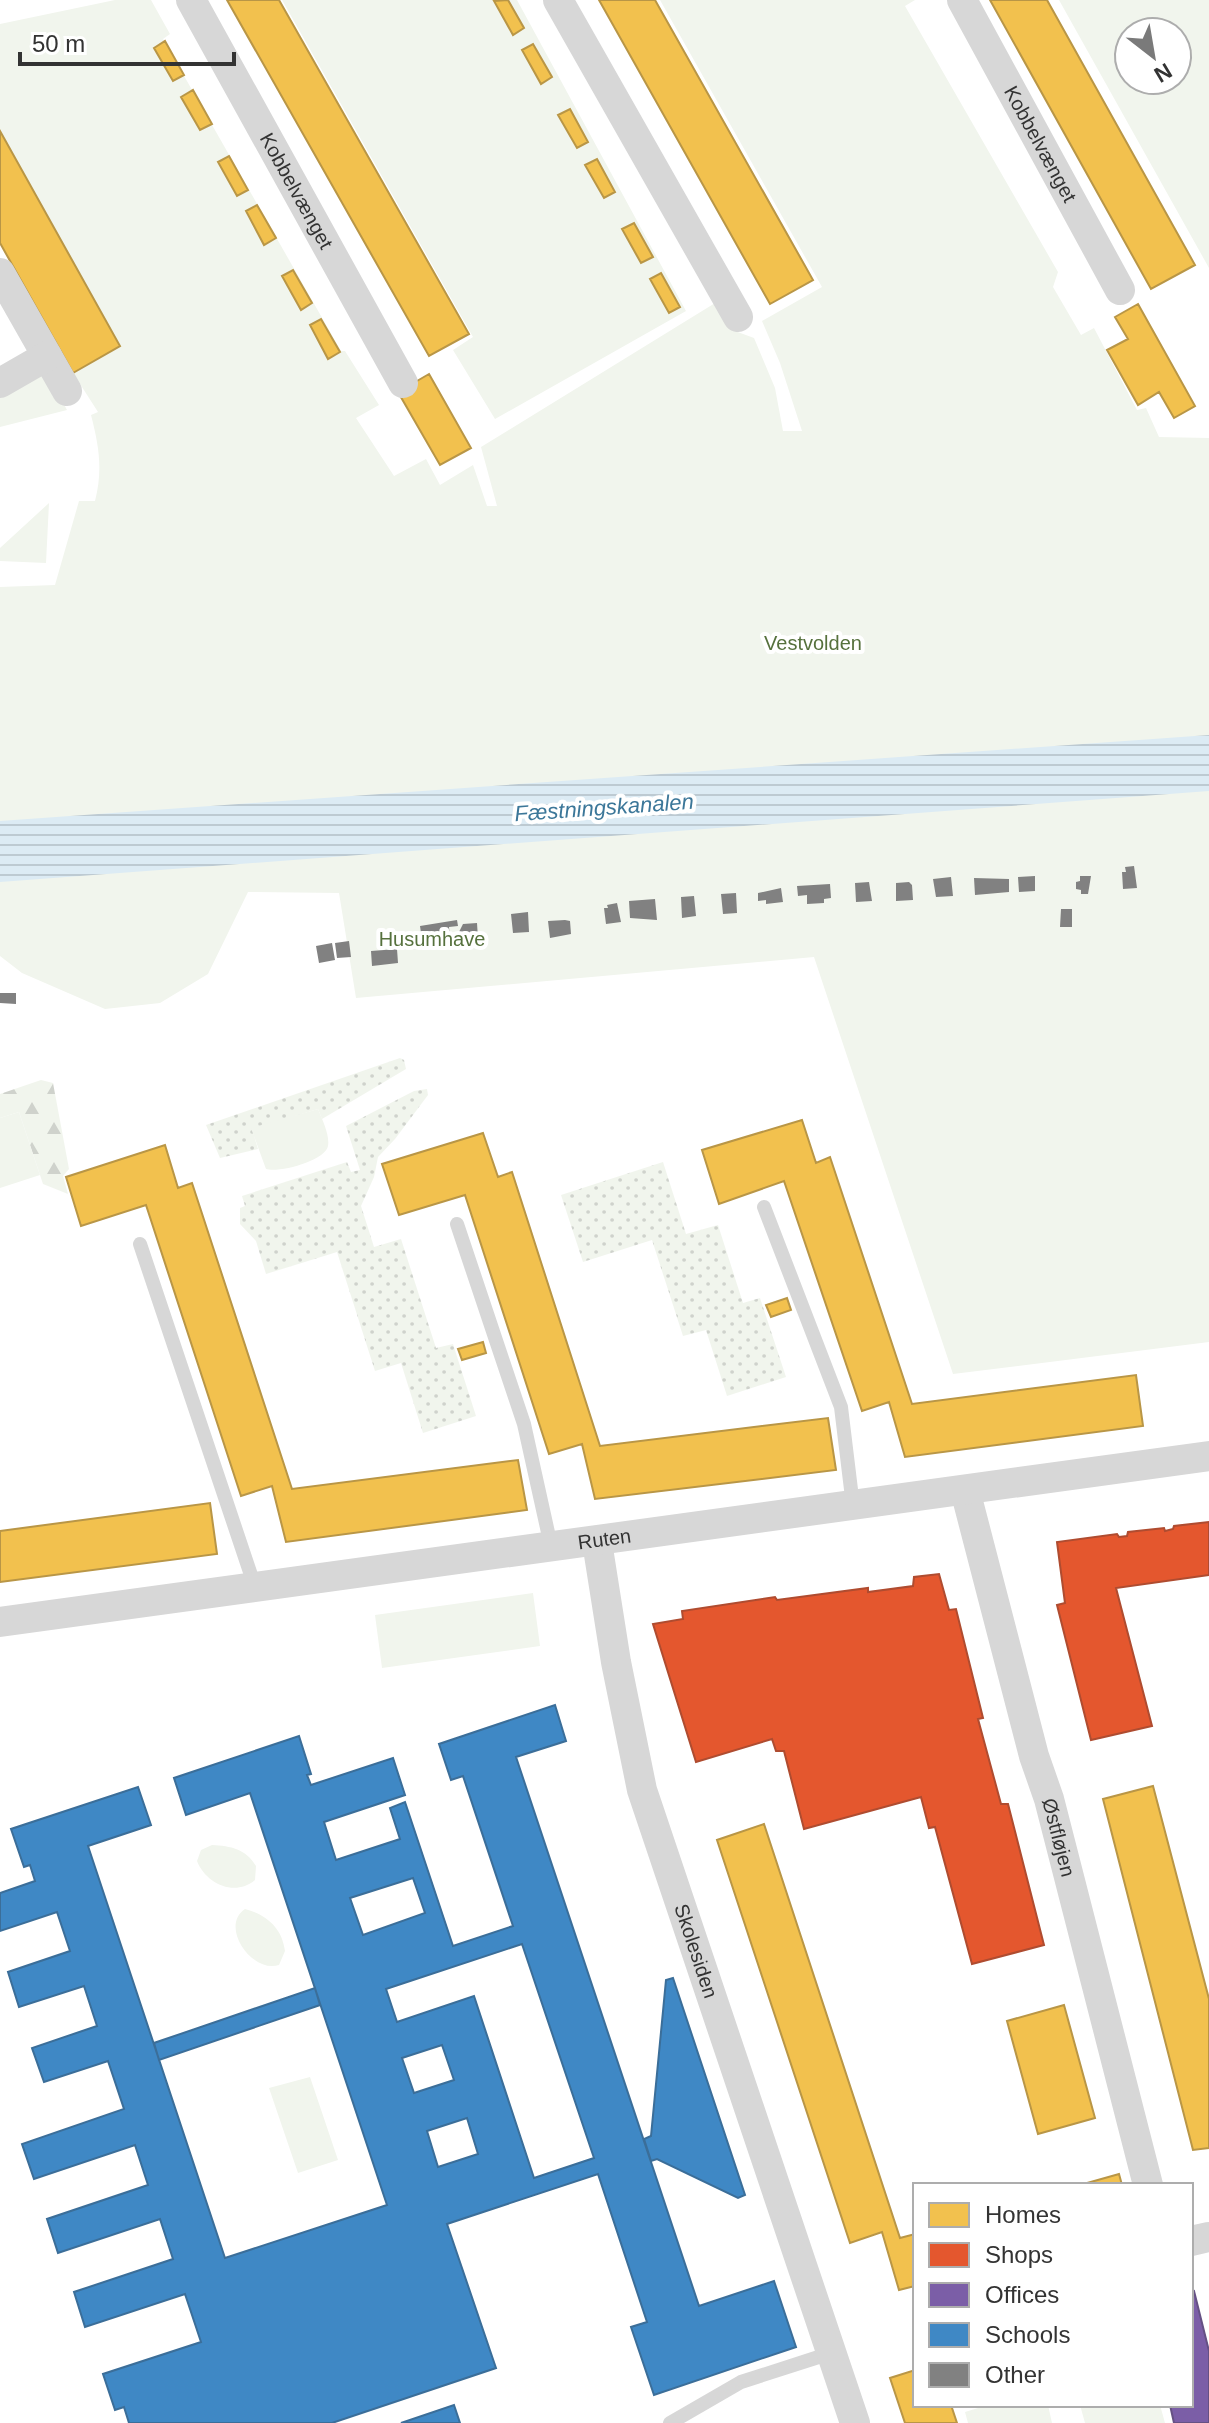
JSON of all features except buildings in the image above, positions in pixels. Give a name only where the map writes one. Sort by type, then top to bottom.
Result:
[{"type":"street","name":"Kobbelvænget","points":[[191,0],[403,383]]},
{"type":"street","points":[[558,0],[738,317]]},
{"type":"street","name":"Kobbelvænget","points":[[962,0],[1120,290]]},
{"type":"street","points":[[0,273],[67,391]]},
{"type":"street","points":[[0,383],[47,356]]},
{"type":"street","name":"Ruten","points":[[0,1622],[1209,1456]]},
{"type":"street","name":"Østfløjen","points":[[965,1490],[1034,1756],[1049,1799],[1147,2183]]},
{"type":"street","name":"Skolesiden","points":[[597,1542],[616,1662],[642,1790],[855,2423]]},
{"type":"lane","points":[[764,1207],[841,1407],[853,1506]]},
{"type":"lane","points":[[457,1224],[524,1424],[551,1546]]},
{"type":"lane","points":[[140,1244],[255,1588]]},
{"type":"lane","points":[[670,2423],[741,2382],[831,2353]]},
{"type":"green space","points":[[115,0],[151,0],[170,34],[163,39],[341,351],[345,351],[379,405],[356,418],[394,476],[426,459],[440,485],[473,465],[487,506],[497,506],[481,447],[720,300],[735,331],[754,338],[775,388],[783,431],[802,431],[780,363],[762,321],[822,287],[660,0],[915,0],[905,6],[1058,272],[1053,287],[1081,335],[1094,328],[1137,410],[1146,408],[1159,437],[1209,438],[1209,1342],[953,1374],[814,957],[356,998],[339,893],[248,892],[208,974],[160,1003],[105,1009],[22,973],[0,956],[0,587],[55,585],[79,501],[95,501],[99,479],[98,448],[91,415],[98,412],[73,373],[120,346],[0,131],[0,24]]},
{"type":"green space","points":[[282,0],[517,0],[686,311],[495,419],[453,350],[473,337]]},
{"type":"green space","points":[[1059,0],[1209,0],[1209,268]]},
{"type":"green space","points":[[43,366],[67,410],[0,427],[0,389]]},
{"type":"green space","points":[[49,503],[46,563],[0,561],[0,548]]},
{"type":"green space","points":[[400,1058],[404,1060],[406,1069],[322,1119],[318,1109],[252,1129],[258,1149],[220,1158],[206,1125]]},
{"type":"green space","points":[[41,1080],[53,1083],[69,1169],[63,1176],[68,1194],[43,1184],[19,1112],[0,1118],[0,1094]]},
{"type":"green space","points":[[427,1089],[428,1095],[378,1157],[374,1177],[361,1206],[374,1247],[401,1239],[436,1348],[453,1344],[476,1416],[423,1433],[401,1363],[375,1371],[337,1252],[266,1274],[256,1241],[240,1224],[240,1208],[245,1206],[242,1196],[347,1162],[351,1172],[360,1170],[346,1126],[414,1091]]},
{"type":"green space","points":[[318,1109],[328,1137],[325,1151],[301,1165],[266,1169],[251,1128]]},
{"type":"green space","points":[[19,1112],[40,1175],[0,1188],[0,1118]]},
{"type":"green space","points":[[663,1162],[686,1234],[718,1225],[743,1303],[760,1298],[786,1377],[727,1396],[706,1330],[683,1336],[652,1240],[583,1262],[561,1195]]},
{"type":"green space","points":[[533,1593],[540,1646],[382,1668],[375,1615]]},
{"type":"green space","points":[[212,1845],[232,1848],[248,1856],[256,1866],[255,1880],[230,1888],[214,1882],[197,1861],[201,1850]]},
{"type":"green space","points":[[245,1909],[267,1919],[277,1929],[285,1951],[279,1965],[269,1966],[259,1962],[242,1947],[236,1926],[238,1917]]},
{"type":"green space","points":[[310,2077],[338,2160],[298,2173],[269,2088]]},
{"type":"green space","points":[[981,2407],[1048,2407],[1052,2423],[968,2423],[965,2412]]},
{"type":"green space","points":[[1081,2407],[1161,2407],[1165,2423],[1085,2423]]},
{"type":"water","name":"Fæstningskanalen","points":[[1209,735],[1209,791],[0,882],[0,821]]},
{"type":"park label","name":"Vestvolden","points":[[813,643]]},
{"type":"park label","name":"Husumhave","points":[[432,939]]}]
